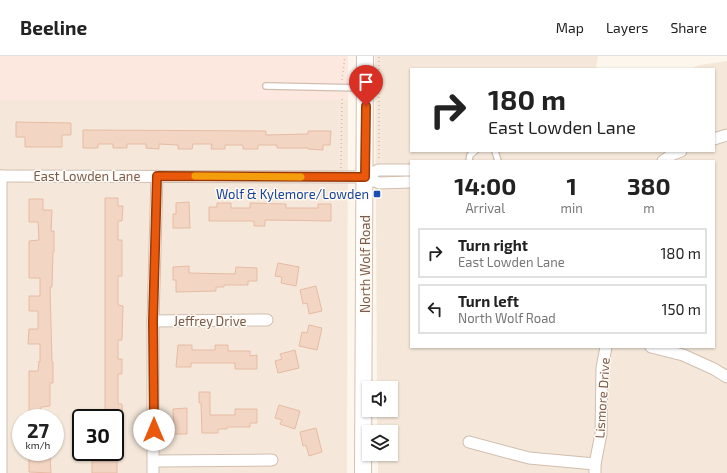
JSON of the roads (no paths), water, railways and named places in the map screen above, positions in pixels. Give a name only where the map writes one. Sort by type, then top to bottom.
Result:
[{"type":"main road","name":"North Wolf Road","points":[[363,473],[365,56]]},
{"type":"street","points":[[664,160],[679,152]]},
{"type":"street","points":[[365,177],[378,170],[410,170]]},
{"type":"street","points":[[1,176],[2,473]]},
{"type":"street","name":"East Lowden Lane","points":[[1,176],[365,177]]},
{"type":"street","points":[[153,473],[153,321],[157,176]]},
{"type":"street","points":[[365,177],[379,182],[410,182]]},
{"type":"street","name":"Jeffrey Drive","points":[[153,321],[267,320]]},
{"type":"street","name":"Lismore Drive","points":[[595,468],[601,434],[602,368],[606,348]]},
{"type":"street","points":[[655,348],[682,355],[714,369],[727,377]]},
{"type":"street","points":[[469,442],[529,458],[595,468]]},
{"type":"street","points":[[154,461],[272,460]]},
{"type":"lane","points":[[266,86],[366,88]]},
{"type":"place","name":"Wolf & Kylemore/Lowden","points":[[377,194]]}]
